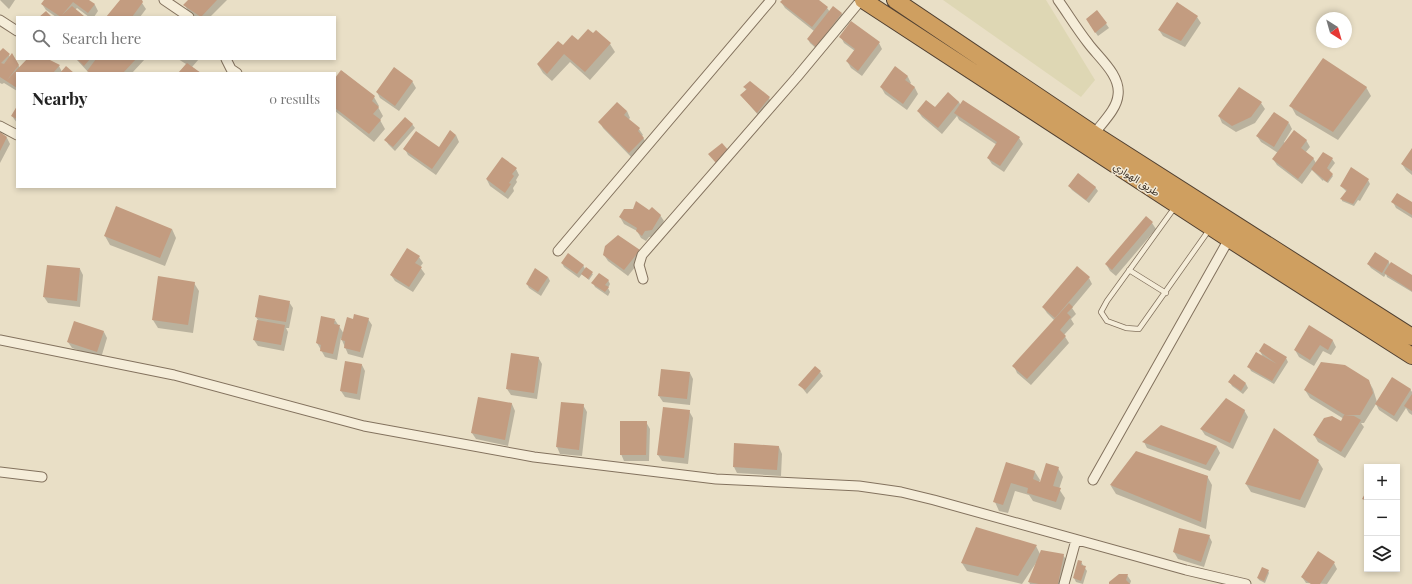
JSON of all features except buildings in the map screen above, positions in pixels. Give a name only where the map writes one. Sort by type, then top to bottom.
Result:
[{"type":"highway","name":"طريق الهواري","points":[[862,0],[1229,239],[1412,356]]},
{"type":"highway","name":"طريق الهواري","points":[[895,0],[1094,134],[1412,337]]},
{"type":"street","points":[[164,0],[188,16]]},
{"type":"street","points":[[558,251],[771,0]]},
{"type":"street","points":[[643,279],[639,265],[642,255],[862,0]]},
{"type":"street","points":[[1058,0],[1088,44],[1105,62],[1117,83],[1119,94],[1116,103],[1094,134]]},
{"type":"street","points":[[0,20],[16,30]]},
{"type":"street","points":[[227,60],[236,72]]},
{"type":"street","points":[[0,126],[16,134]]},
{"type":"street","points":[[1093,480],[1229,239]]},
{"type":"street","points":[[0,340],[174,375],[372,427],[534,457],[716,479],[859,486],[901,492],[1186,570],[1246,584]]},
{"type":"street","points":[[0,472],[42,477]]},
{"type":"street","points":[[1064,584],[1076,540]]},
{"type":"lane","points":[[1177,205],[1107,301],[1101,312],[1107,321],[1126,328],[1140,329],[1211,227]]},
{"type":"lane","points":[[1129,270],[1166,293]]},
{"type":"shaded area","points":[[943,0],[1046,0],[1095,80],[1081,97]]}]
